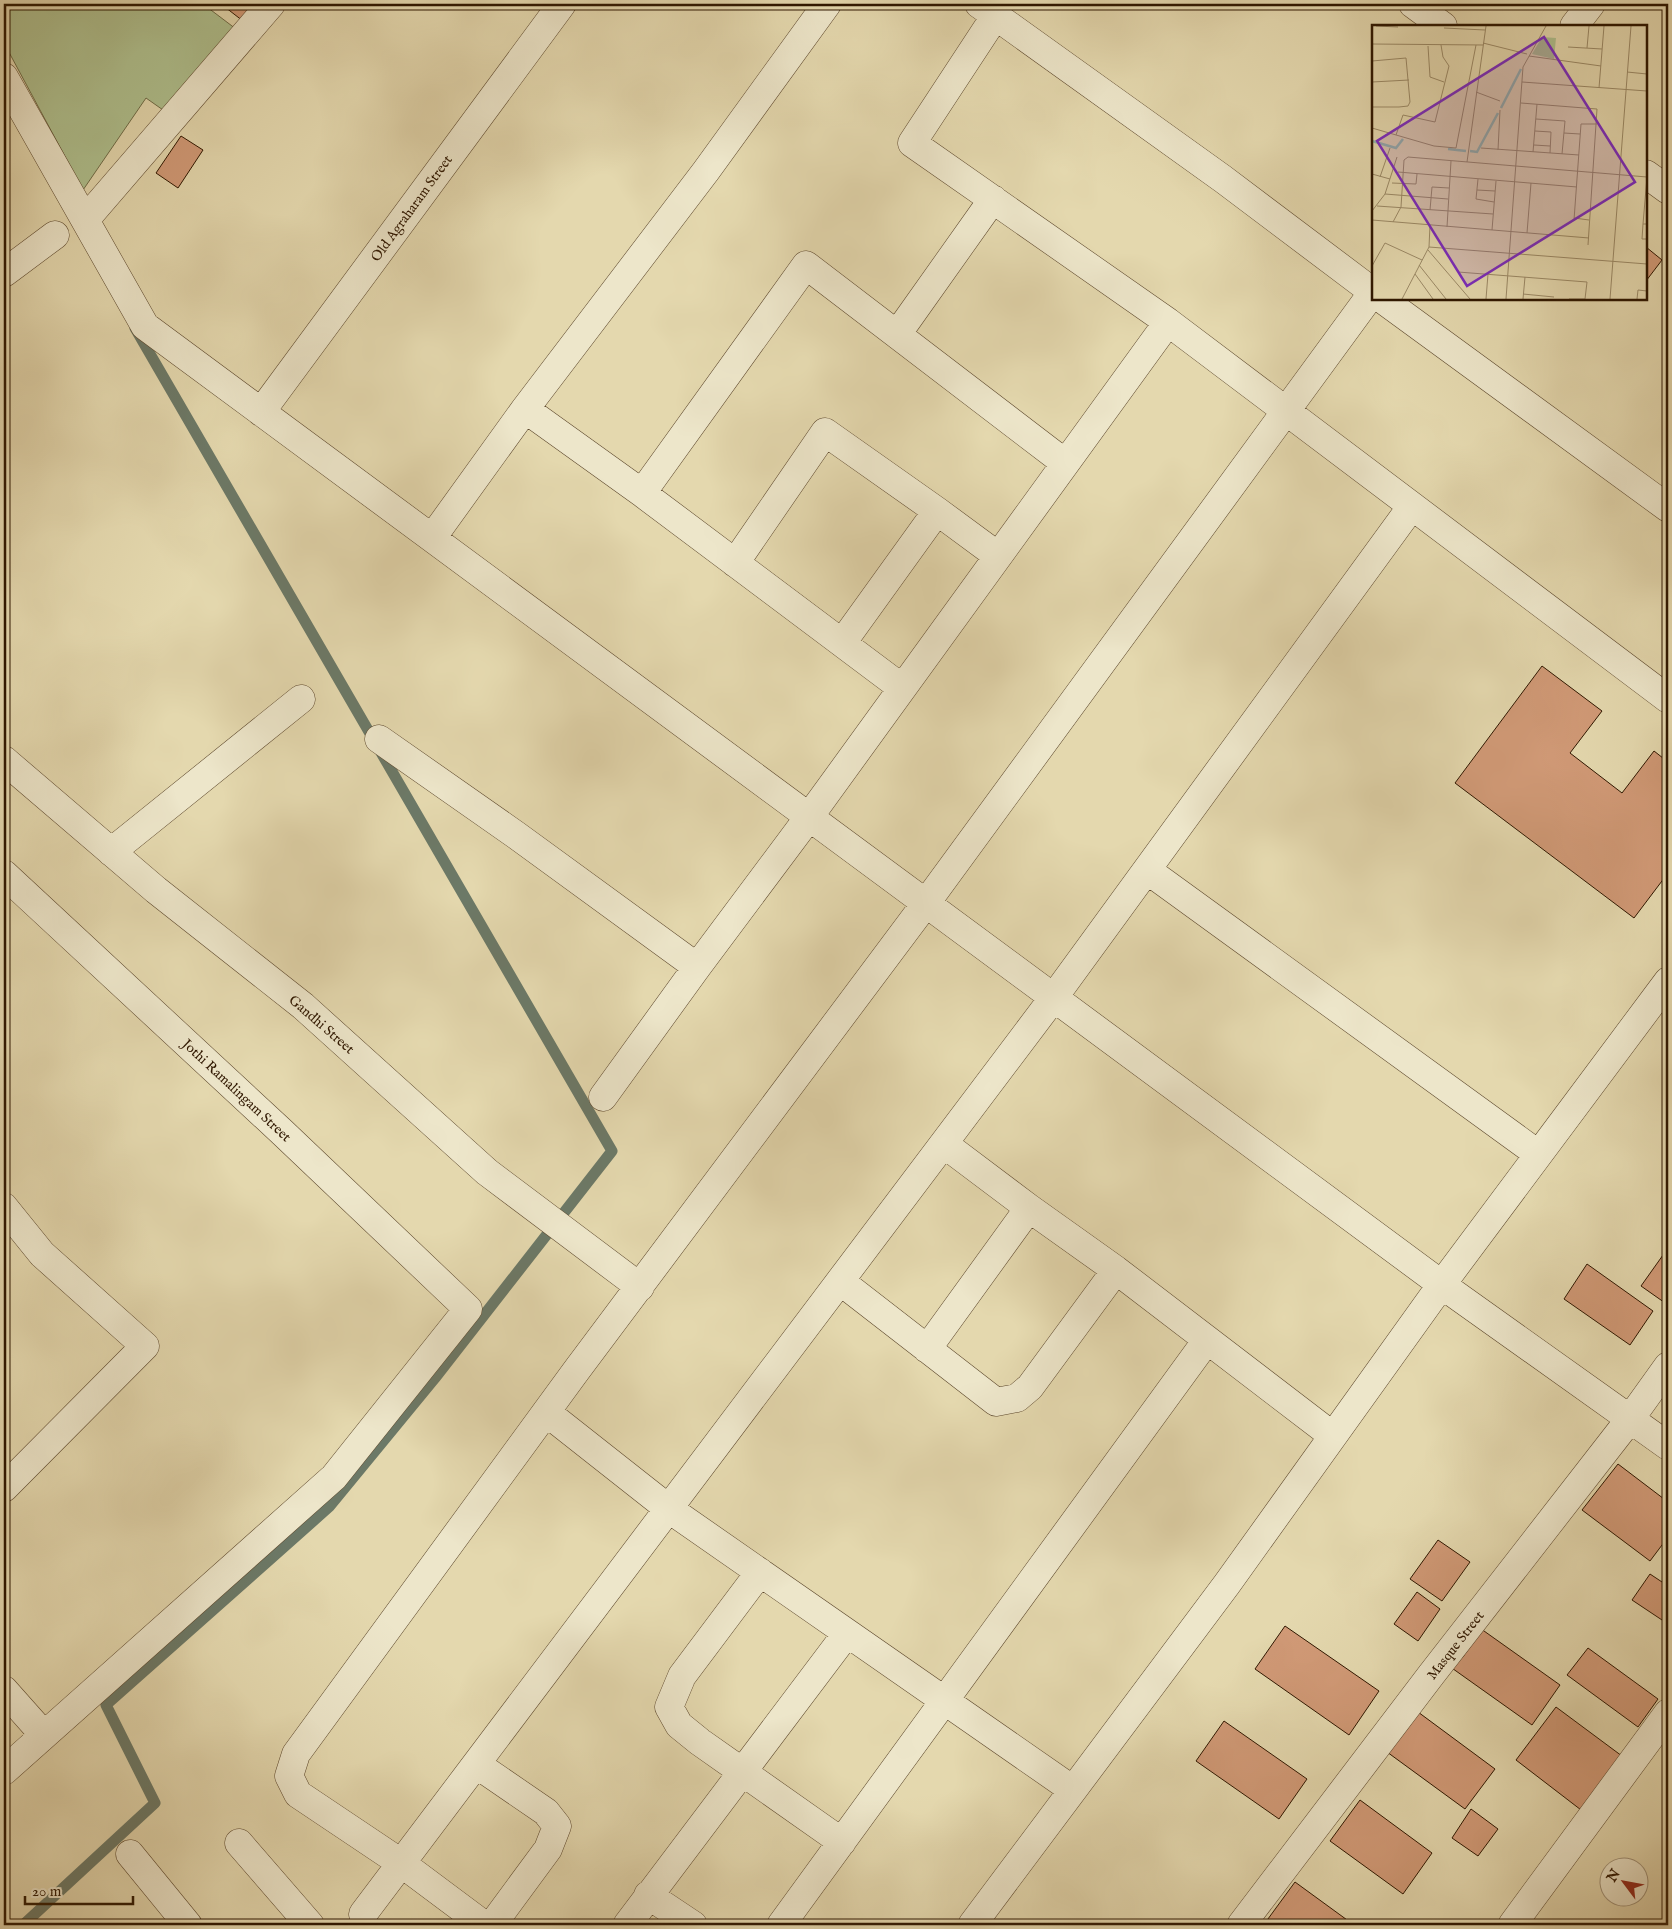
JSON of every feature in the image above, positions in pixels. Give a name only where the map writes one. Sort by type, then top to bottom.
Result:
[{"type":"street","points":[[85,220],[271,4]]},
{"type":"street","name":"Old Agraharam Street","points":[[261,412],[562,4]]},
{"type":"street","points":[[432,538],[525,409],[706,171],[827,4]]},
{"type":"street","points":[[1413,4],[1442,25]]},
{"type":"street","points":[[1575,25],[1591,4]]},
{"type":"street","points":[[1372,291],[1223,179],[987,9],[912,143],[1168,322],[1412,506],[1665,690]]},
{"type":"street","points":[[4,77],[145,326],[1442,1284],[1668,1446]]},
{"type":"street","points":[[1647,175],[1668,190]]},
{"type":"street","points":[[898,333],[993,199]]},
{"type":"street","points":[[4,273],[55,235]]},
{"type":"street","points":[[642,493],[806,265],[898,333],[1066,463]]},
{"type":"street","points":[[484,1925],[401,1863],[298,1794],[289,1776],[296,1754],[546,1412],[926,903],[1288,411],[1372,293]]},
{"type":"street","points":[[1383,300],[1668,508]]},
{"type":"street","points":[[604,1097],[1168,322]]},
{"type":"street","points":[[525,409],[642,493],[902,688]]},
{"type":"street","points":[[735,563],[825,432],[998,556]]},
{"type":"street","points":[[363,1914],[1054,997],[1412,506]]},
{"type":"street","points":[[842,643],[937,511]]},
{"type":"street","points":[[111,852],[301,699]]},
{"type":"street","points":[[379,739],[524,841],[697,967]]},
{"type":"street","name":"Gandhi Street","points":[[4,760],[163,896],[303,1006],[487,1172],[640,1287]]},
{"type":"street","points":[[1147,870],[1538,1154]]},
{"type":"street","name":"Jothi Ramalingam Street","points":[[4,874],[282,1132],[468,1309],[334,1477],[44,1735]]},
{"type":"street","points":[[977,1923],[1072,1790],[1227,1584],[1442,1284],[1668,981]]},
{"type":"street","points":[[944,1144],[1116,1270],[1332,1436]]},
{"type":"street","points":[[4,1207],[42,1254],[145,1346],[4,1488]]},
{"type":"street","points":[[927,1349],[1029,1208]]},
{"type":"street","points":[[840,1282],[996,1402],[1017,1398],[1030,1387],[1116,1270]]},
{"type":"street","points":[[781,1925],[1207,1340]]},
{"type":"street","name":"Masque Street","points":[[1241,1925],[1431,1675],[1630,1419],[1668,1366]]},
{"type":"street","points":[[546,1412],[669,1508],[1072,1790]]},
{"type":"street","points":[[760,1572],[682,1676],[669,1707],[679,1725],[842,1842]]},
{"type":"street","points":[[627,1925],[648,1894],[847,1633]]},
{"type":"street","points":[[4,1690],[44,1735],[4,1771]]},
{"type":"street","points":[[1512,1925],[1668,1713]]},
{"type":"street","points":[[476,1764],[546,1812],[557,1826],[548,1849],[492,1925]]},
{"type":"street","points":[[239,1843],[310,1925]]},
{"type":"street","points":[[130,1854],[188,1925]]},
{"type":"street","points":[[648,1894],[693,1925]]},
{"type":"green space","points":[[4,4],[203,4],[236,29],[173,117],[146,98],[83,190],[4,43]]},
{"type":"building","points":[[221,4],[256,4],[243,21]]},
{"type":"building","points":[[181,136],[203,150],[178,188],[156,173]]},
{"type":"building","points":[[1647,248],[1662,260],[1647,280]]},
{"type":"building","points":[[1542,666],[1602,711],[1570,753],[1622,793],[1654,751],[1668,762],[1668,873],[1634,918],[1455,783]]},
{"type":"building","points":[[1668,1248],[1668,1305],[1641,1286]]},
{"type":"building","points":[[1587,1264],[1653,1311],[1630,1345],[1564,1299]]},
{"type":"building","points":[[1618,1464],[1668,1502],[1668,1537],[1650,1561],[1582,1510]]},
{"type":"building","points":[[1438,1540],[1470,1562],[1442,1601],[1410,1579]]},
{"type":"building","points":[[1650,1574],[1668,1586],[1668,1624],[1632,1600]]},
{"type":"building","points":[[1417,1592],[1440,1609],[1418,1641],[1394,1624]]},
{"type":"building","points":[[1285,1626],[1379,1691],[1349,1735],[1255,1669]]},
{"type":"building","points":[[1477,1626],[1560,1685],[1532,1725],[1449,1666],[1457,1655],[1462,1658],[1470,1647]]},
{"type":"building","points":[[1588,1648],[1658,1699],[1638,1727],[1567,1675]]},
{"type":"building","points":[[1556,1707],[1626,1759],[1585,1813],[1516,1760]]},
{"type":"building","points":[[1418,1712],[1495,1769],[1465,1809],[1387,1752]]},
{"type":"building","points":[[1224,1721],[1307,1779],[1279,1819],[1196,1761]]},
{"type":"building","points":[[1360,1800],[1432,1853],[1403,1894],[1330,1841]]},
{"type":"building","points":[[1471,1809],[1498,1829],[1478,1856],[1452,1838]]},
{"type":"building","points":[[1295,1882],[1354,1925],[1269,1925],[1265,1923]]},
{"type":"waterway","points":[[23,1925],[155,1803],[106,1705],[329,1507],[435,1378],[612,1151],[135,328]]}]
